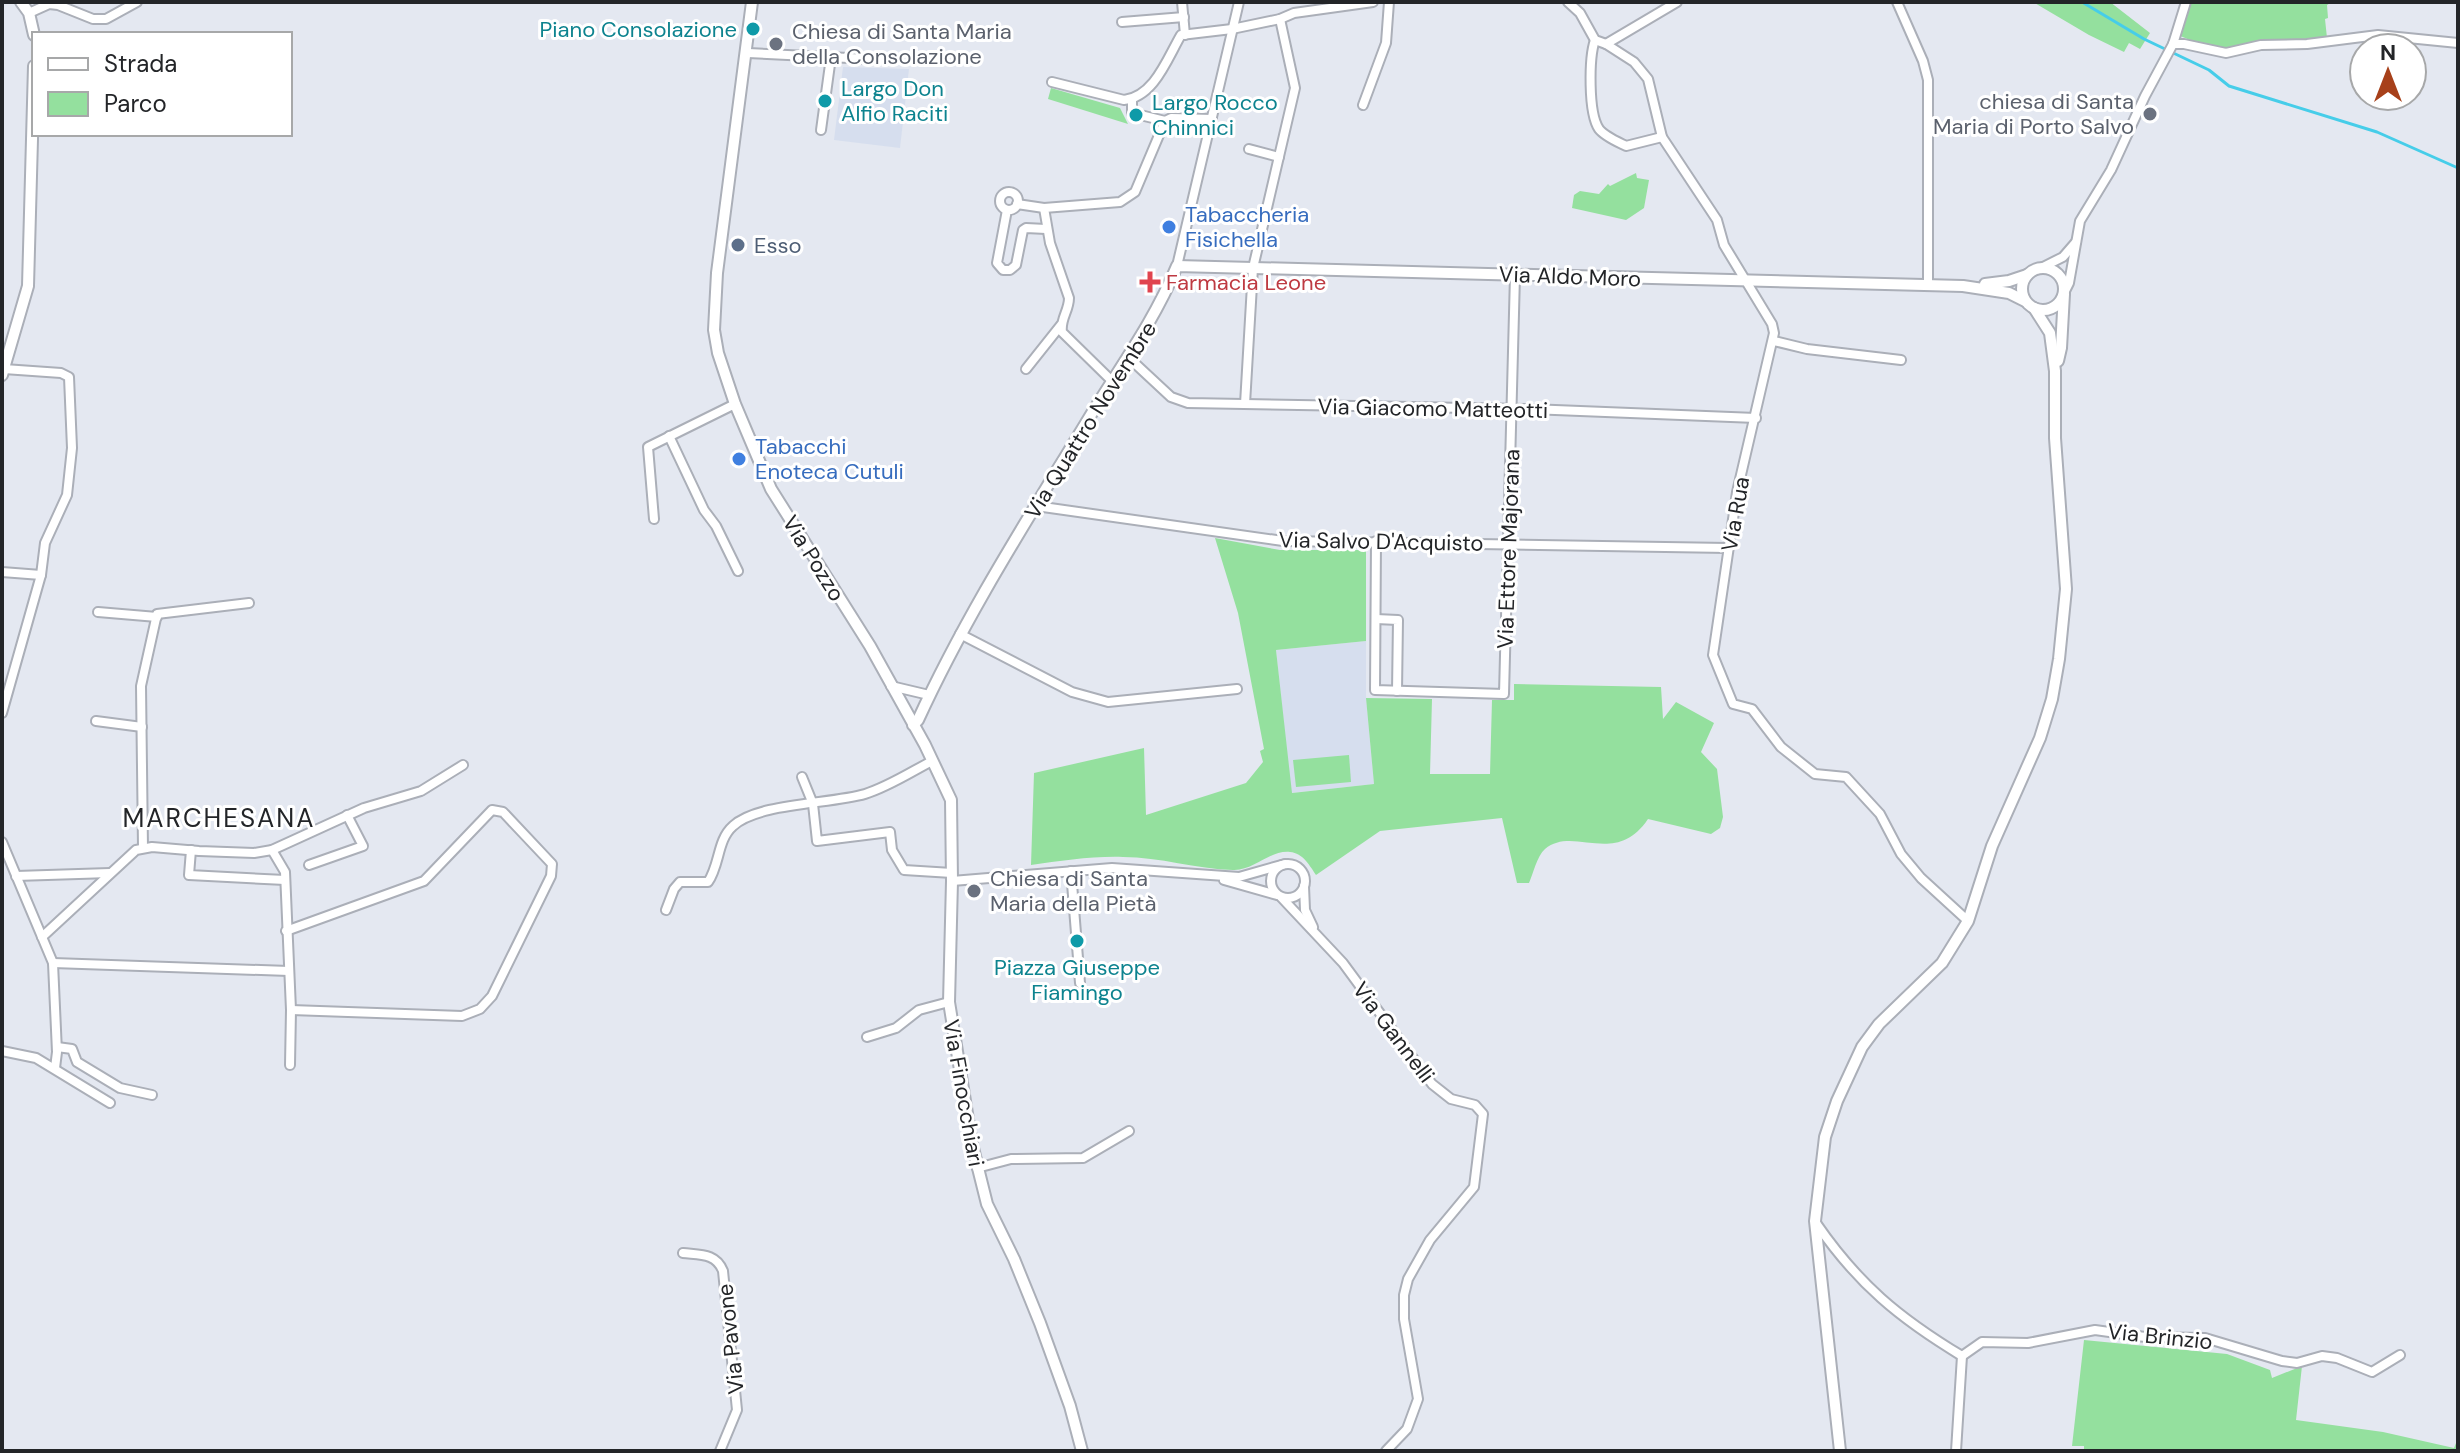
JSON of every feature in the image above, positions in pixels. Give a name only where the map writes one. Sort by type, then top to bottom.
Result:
[{"type":"street","points":[[21,2],[29,13],[33,32]]},
{"type":"street","points":[[29,13],[49,4],[93,19],[106,19],[137,2]]},
{"type":"street","name":"Via Pozzo","points":[[752,2],[748,53],[722,233],[714,330],[724,375],[771,489],[870,646],[913,725]]},
{"type":"street","points":[[1182,2],[1185,35]]},
{"type":"street","name":"Via Quattro Novembre","points":[[913,725],[960,634],[1159,307],[1177,266],[1239,2]]},
{"type":"street","points":[[1052,82],[1132,100],[1147,90],[1181,35],[1232,29],[1294,13],[1373,2]]},
{"type":"street","points":[[1363,105],[1386,43],[1389,2]]},
{"type":"street","points":[[1568,2],[1580,13],[1595,40],[1634,62],[1648,79],[1662,137],[1717,220],[1724,245],[1772,324],[1774,341],[1807,349],[1901,360]]},
{"type":"street","points":[[1580,13],[1581,2]]},
{"type":"street","points":[[1606,44],[1677,2]]},
{"type":"street","points":[[1897,2],[1928,80],[1928,285]]},
{"type":"street","points":[[1963,286],[2009,293],[2030,304],[2050,308],[2063,294],[2069,283],[2080,221],[2111,170],[2167,58],[2186,2]]},
{"type":"street","points":[[1122,22],[1184,17]]},
{"type":"street","points":[[1245,404],[1253,268],[1295,88],[1280,19]]},
{"type":"street","points":[[2173,44],[2226,53],[2261,45],[2307,44],[2378,35],[2458,43]]},
{"type":"street","points":[[1595,40],[1591,50],[1591,96],[1599,131],[1626,146],[1662,137]]},
{"type":"street","points":[[748,53],[869,59]]},
{"type":"street","points":[[821,130],[831,57]]},
{"type":"street","points":[[1132,100],[1132,113],[1165,121],[1171,118],[1212,119]]},
{"type":"street","points":[[1046,229],[1023,230],[1016,265],[1010,270],[1003,270],[997,263],[1007,210],[1017,204],[1044,208],[1127,199],[1135,192],[1165,121]]},
{"type":"street","points":[[2,713],[41,575],[45,543],[67,495],[72,448],[69,377],[61,373],[3,372],[28,286],[32,136]]},
{"type":"street","points":[[1249,149],[1279,157]]},
{"type":"street","points":[[1007,210],[1001,204],[1002,195],[1011,193],[1017,204]]},
{"type":"street","points":[[1026,369],[1061,325],[1069,306],[1046,229],[1044,208]]},
{"type":"street","points":[[1963,286],[1997,283],[2034,271],[2063,257],[2076,242]]},
{"type":"street","name":"Via Aldo Moro","points":[[1177,266],[1963,286]]},
{"type":"street","points":[[1840,1451],[1815,1221],[1825,1137],[1850,1069],[1879,1024],[1942,963],[1968,921],[1992,846],[2040,738],[2052,699],[2066,589],[2055,438],[2055,371],[2050,333],[2022,287],[2034,271],[2048,269],[2056,273],[2063,294],[2061,348],[2055,371]]},
{"type":"street","name":"Via Ettore Majorana","points":[[1376,619],[1375,690],[1504,694],[1515,275]]},
{"type":"street","points":[[1061,325],[1062,332],[1112,381]]},
{"type":"street","name":"Via Rua","points":[[1774,341],[1737,492],[1713,655],[1733,704],[1752,709],[1781,747],[1815,774],[1846,777],[1880,814],[1901,854],[1921,878],[1968,921]]},
{"type":"street","name":"Via Giacomo Matteotti","points":[[1128,357],[1153,382],[1179,401],[1512,408],[1756,418]]},
{"type":"street","points":[[654,519],[648,447],[735,404]]},
{"type":"street","points":[[669,436],[704,510],[716,526],[738,571]]},
{"type":"street","name":"Via Salvo D'Acquisto","points":[[1036,506],[1283,541],[1728,548]]},
{"type":"street","points":[[1376,541],[1376,619],[1398,620],[1397,691]]},
{"type":"street","points":[[2,572],[41,575]]},
{"type":"street","points":[[143,848],[141,686],[157,614],[249,603]]},
{"type":"street","points":[[98,612],[157,617]]},
{"type":"street","points":[[960,634],[1072,692],[1108,702],[1237,689]]},
{"type":"street","points":[[890,686],[929,695]]},
{"type":"street","points":[[96,721],[142,727]]},
{"type":"street","name":"Via Finocchiari","points":[[913,725],[951,800],[949,1002],[958,1072],[977,1168],[987,1204],[1040,1323],[1070,1406],[1080,1449]]},
{"type":"street","points":[[666,910],[680,882],[708,882],[724,839],[737,822],[775,809],[867,793],[932,761]]},
{"type":"street","points":[[42,937],[136,850],[254,853],[272,850],[347,815],[421,791],[463,765]]},
{"type":"street","points":[[802,777],[813,804],[817,841],[890,832],[892,850],[904,870],[952,877],[1136,868],[1208,877],[1239,877],[1291,864],[1302,872],[1304,885],[1293,897],[1279,896],[1208,877]]},
{"type":"street","points":[[286,931],[424,881],[492,810],[503,812],[552,864],[551,876],[492,996],[472,1013],[462,1016],[291,1010]]},
{"type":"street","points":[[309,865],[363,846],[347,815]]},
{"type":"street","points":[[2,842],[53,963],[55,1068]]},
{"type":"street","points":[[191,850],[189,875],[285,880]]},
{"type":"street","points":[[272,850],[285,872],[291,1010],[290,1065]]},
{"type":"street","points":[[1279,896],[1271,884],[1271,877],[1273,871],[1285,864]]},
{"type":"street","points":[[1071,871],[1080,983]]},
{"type":"street","points":[[16,876],[111,873]]},
{"type":"street","name":"Via Gannelli","points":[[1304,885],[1305,910],[1320,937]]},
{"type":"street","name":"Via Gannelli","points":[[1279,896],[1320,937],[1359,984],[1432,1084],[1451,1099],[1475,1105],[1483,1114],[1474,1187],[1430,1240],[1408,1279],[1404,1319],[1418,1399],[1407,1429],[1386,1451]]},
{"type":"street","points":[[53,963],[289,971]]},
{"type":"street","points":[[867,1037],[896,1028],[919,1010],[949,1002]]},
{"type":"street","points":[[57,1047],[72,1049],[77,1062],[120,1088],[152,1095]]},
{"type":"street","points":[[2,1051],[36,1058],[110,1103]]},
{"type":"street","points":[[977,1168],[1026,1158],[1083,1158],[1129,1131]]},
{"type":"street","points":[[1815,1221],[1828,1242],[1862,1282],[1915,1328],[1962,1356],[1956,1451]]},
{"type":"street","name":"Via Pavone","points":[[683,1253],[714,1258],[719,1261],[723,1271],[737,1410],[720,1451]]},
{"type":"street","name":"Via Brinzio","points":[[1962,1356],[1982,1342],[2028,1343],[2095,1330],[2145,1337],[2205,1338],[2297,1363],[2322,1356],[2337,1358],[2372,1372],[2400,1355]]},
{"type":"shaded area","points":[[843,67],[909,69],[900,148],[834,140]]},
{"type":"shaded area","points":[[1366,641],[1366,698],[1374,784],[1291,793],[1276,650]]},
{"type":"green space","points":[[2033,2],[2110,2],[2150,33],[2140,49],[2129,43],[2124,52]]},
{"type":"green space","points":[[2189,2],[2332,2],[2327,5],[2328,18],[2325,19],[2327,38],[2211,49],[2178,35]]},
{"type":"green space","points":[[1051,88],[1120,108],[1128,124],[1048,99]]},
{"type":"green space","points":[[1636,173],[1637,178],[1649,180],[1644,208],[1626,220],[1572,208],[1574,195],[1580,191],[1599,194],[1608,184],[1610,186]]},
{"type":"green space","points":[[1215,538],[1280,550],[1366,550],[1366,641],[1276,650],[1292,793],[1374,784],[1366,698],[1432,699],[1430,774],[1490,774],[1492,700],[1514,700],[1514,684],[1661,687],[1663,719],[1676,702],[1714,723],[1701,752],[1717,769],[1723,817],[1720,828],[1711,834],[1648,819],[1622,841],[1609,844],[1556,843],[1542,852],[1529,883],[1517,883],[1502,818],[1380,831],[1316,875],[1302,857],[1290,852],[1275,854],[1248,867],[1233,870],[1123,857],[1031,865],[1034,773],[1144,748],[1146,815],[1246,783],[1263,762],[1260,751],[1264,749],[1238,613]]},
{"type":"green space","points":[[1349,755],[1351,782],[1296,787],[1293,760]]},
{"type":"green space","points":[[2084,1340],[2227,1354],[2270,1370],[2272,1378],[2302,1366],[2296,1420],[2383,1432],[2454,1448],[2458,1438],[2458,1451],[2084,1451],[2084,1446],[2072,1446]]},
{"type":"waterway","points":[[2082,2],[2144,39],[2209,70],[2229,86],[2377,132],[2458,168]]},
{"type":"place","name":"Piano Consolazione","points":[[753,29]]},
{"type":"place","name":"Chiesa di Santa Maria della Consolazione","points":[[776,44]]},
{"type":"place","name":"Largo Don Alfio Raciti","points":[[825,101]]},
{"type":"place","name":"chiesa di Santa Maria di Porto Salvo","points":[[2150,114]]},
{"type":"place","name":"Largo Rocco Chinnici","points":[[1136,115]]},
{"type":"place","name":"Tabaccheria Fisichella","points":[[1169,227]]},
{"type":"place","name":"Esso","points":[[738,245]]},
{"type":"place","name":"Farmacia Leone","points":[[1150,282]]},
{"type":"place","name":"Tabacchi Enoteca Cutuli","points":[[739,459]]},
{"type":"place","name":"Chiesa di Santa Maria della Pietà","points":[[974,891]]},
{"type":"place","name":"Piazza Giuseppe Fiamingo","points":[[1077,941]]},
{"type":"district","name":"MARCHESANA","points":[[219,818]]}]
